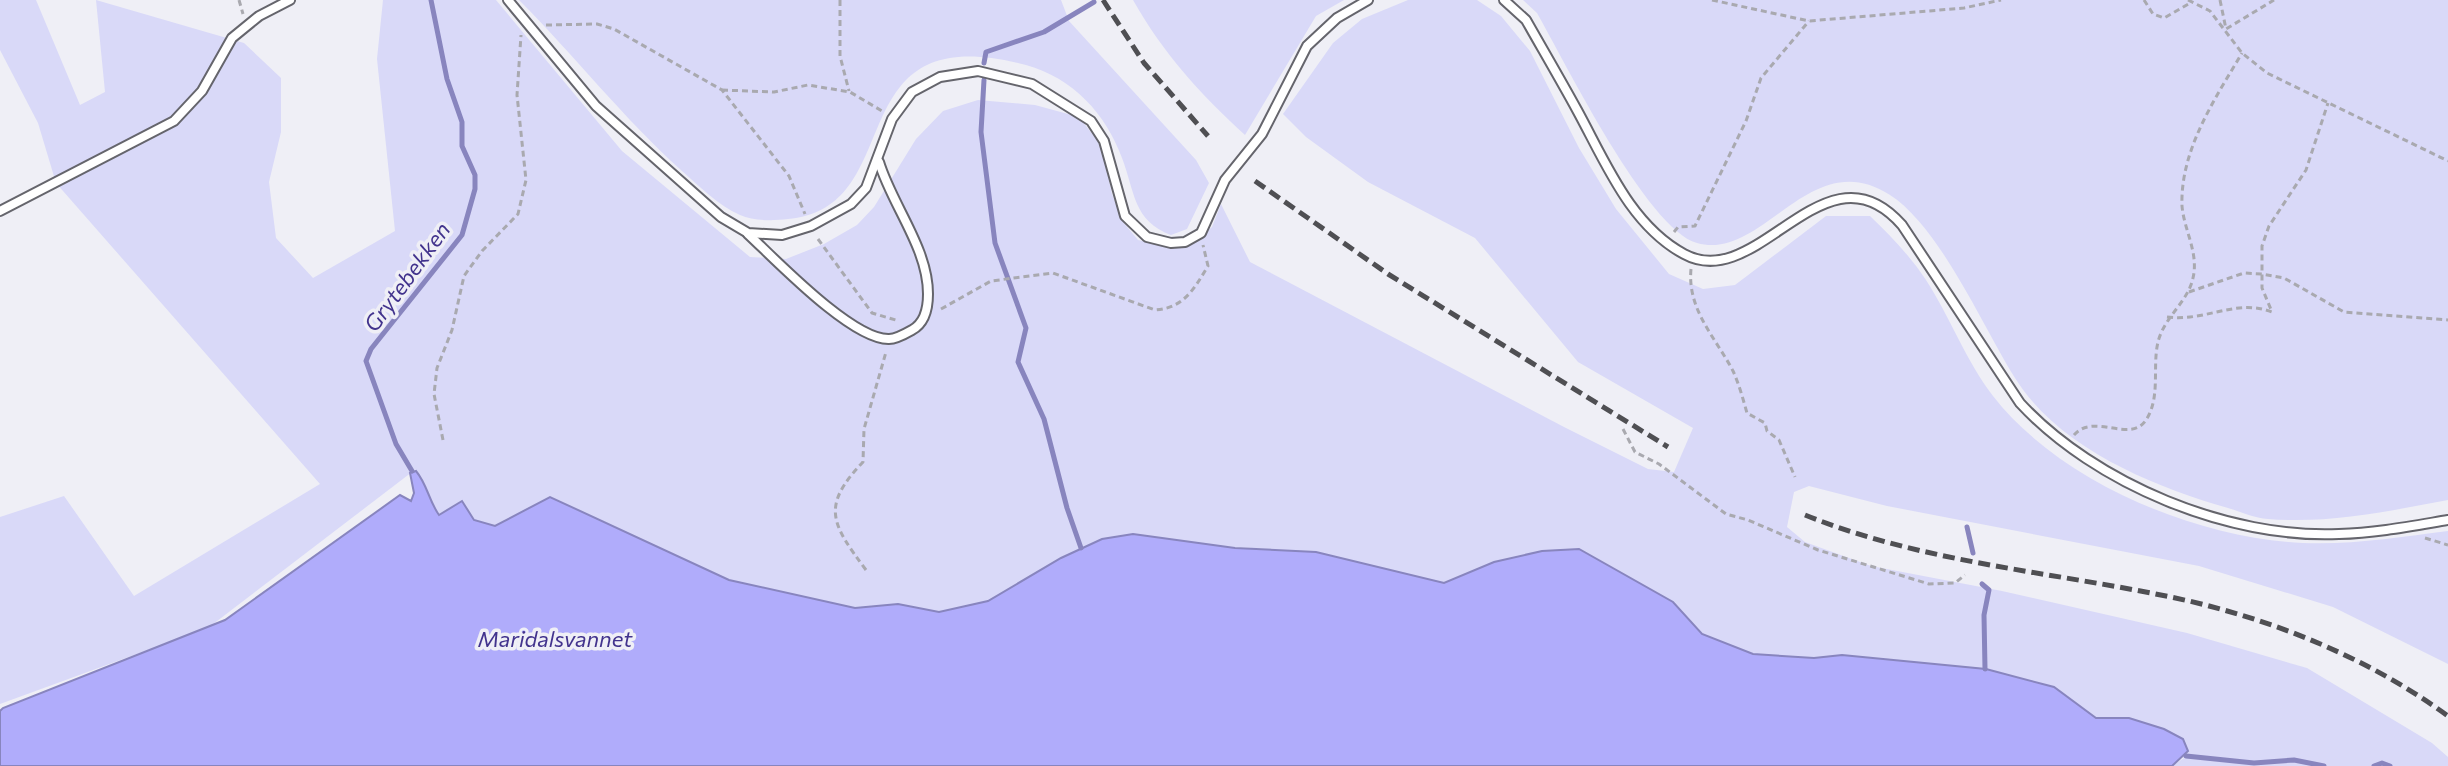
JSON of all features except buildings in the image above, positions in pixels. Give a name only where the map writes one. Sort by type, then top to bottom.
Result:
[{"type":"lane","points":[[0,211],[174,121],[202,91],[232,38],[259,16],[290,0]]},
{"type":"lane","points":[[508,0],[596,106],[721,217],[748,233],[813,296],[872,335],[889,339],[917,328],[926,315],[928,291],[923,265],[887,188],[879,161]]},
{"type":"lane","points":[[748,233],[782,235],[811,226],[851,204],[866,188],[879,161],[892,119],[912,92],[924,83],[949,75],[993,73],[1032,84],[1082,113],[1097,129],[1108,154],[1120,207],[1139,231],[1171,243],[1185,242],[1201,233],[1225,180],[1262,134],[1307,46],[1337,18],[1368,0]]},
{"type":"lane","points":[[1504,0],[1526,20],[1617,184],[1665,242],[1692,258],[1714,259],[1740,252],[1805,212],[1832,201],[1859,199],[1876,203],[1902,225],[2020,403],[2067,445],[2125,482],[2248,526],[2338,534],[2394,530],[2448,520]]},
{"type":"path","points":[[840,0],[840,56],[850,92]]},
{"type":"path","points":[[1712,0],[1809,21],[1833,16],[1964,8],[2001,0]]},
{"type":"path","points":[[2144,0],[2153,14],[2164,18],[2190,1],[2210,11],[2242,53],[2267,73],[2448,161]]},
{"type":"path","points":[[2220,0],[2226,29]]},
{"type":"path","points":[[2226,29],[2274,0]]},
{"type":"path","points":[[1665,242],[1678,227],[1695,226],[1746,121],[1761,78],[1809,21]]},
{"type":"path","points":[[443,440],[434,394],[437,368],[452,330],[464,276],[482,251],[518,214],[526,180],[517,81],[521,32],[525,26],[572,23],[614,29],[722,90],[789,176],[827,255],[872,313],[895,321],[926,315],[952,305],[991,281],[1053,273],[1155,310],[1170,309],[1195,288],[1208,266],[1201,233]]},
{"type":"path","points":[[2067,445],[2080,428],[2096,423],[2121,429],[2134,428],[2145,422],[2154,401],[2157,343],[2167,317],[2187,293],[2194,277],[2193,248],[2182,206],[2187,165],[2203,120],[2242,53]]},
{"type":"path","points":[[722,90],[774,92],[785,86],[808,85],[850,92],[892,119]]},
{"type":"path","points":[[2167,317],[2207,317],[2254,305],[2272,312],[2264,297],[2262,246],[2269,226],[2306,170],[2328,103]]},
{"type":"path","points":[[1692,258],[1690,283],[1697,310],[1716,349],[1732,370],[1747,413],[1765,423],[1767,431],[1779,440],[1795,477]]},
{"type":"path","points":[[2187,293],[2244,273],[2262,274],[2284,278],[2344,312],[2448,320]]},
{"type":"path","points":[[866,570],[844,540],[834,513],[841,486],[863,462],[864,429],[895,321]]},
{"type":"path","points":[[1623,429],[1635,452],[1659,464],[1726,514],[1748,520],[1818,550],[1929,584],[1955,583],[1965,575]]},
{"type":"shaded area","points":[[0,0],[36,0],[80,105],[105,92],[96,0],[244,43],[281,78],[281,132],[269,182],[276,238],[313,278],[395,231],[377,59],[383,0],[496,0],[622,151],[750,257],[786,259],[824,244],[857,225],[874,207],[916,139],[943,111],[978,100],[1035,105],[1079,117],[1101,145],[1112,194],[1123,222],[1138,240],[1174,248],[1191,245],[1212,227],[1221,204],[1250,262],[1648,469],[1674,472],[1693,428],[1578,362],[1475,238],[1368,182],[1306,137],[1283,114],[1333,43],[1362,19],[1408,0],[1477,0],[1501,16],[1530,51],[1579,148],[1616,209],[1669,274],[1703,289],[1735,285],[1826,216],[1870,216],[1900,246],[1926,280],[1993,396],[2021,427],[2055,455],[2092,479],[2175,517],[2261,539],[2340,543],[2448,531],[2448,664],[2333,607],[2199,566],[1887,506],[1809,486],[1794,492],[1787,527],[1805,542],[1871,566],[2002,591],[2187,633],[2307,668],[2432,743],[2448,757],[2448,766],[2172,766],[2184,758],[2129,718],[2096,718],[2054,687],[1985,669],[1842,655],[1814,658],[1753,654],[1702,634],[1673,602],[1495,562],[1444,583],[1316,552],[1102,539],[1061,558],[988,601],[939,612],[898,604],[855,608],[729,580],[551,497],[473,558],[420,491],[412,472],[208,628],[0,704],[0,517],[64,496],[134,596],[320,484],[56,183],[38,123],[0,50]]},
{"type":"shaded area","points":[[519,0],[1061,0],[1069,21],[1196,160],[1209,183],[1187,229],[1171,235],[1159,229],[1142,213],[1115,142],[1086,100],[1043,71],[1026,65],[965,57],[925,66],[899,88],[851,183],[826,207],[788,219],[745,217],[717,201],[660,151]]},
{"type":"shaded area","points":[[1133,0],[1344,0],[1316,16],[1245,135],[1183,72]]},
{"type":"shaded area","points":[[1523,0],[2448,0],[2448,500],[2336,518],[2268,519],[2169,488],[2110,461],[2056,425],[2034,403],[2015,378],[1959,279],[1926,230],[1890,195],[1861,183],[1835,183],[1811,192],[1744,236],[1721,244],[1697,243],[1677,231],[1632,177],[1537,13]]},
{"type":"water","name":"Maridalsvannet","points":[[416,471],[439,515],[462,501],[474,520],[495,526],[550,497],[729,580],[855,608],[898,604],[939,612],[988,601],[1061,558],[1102,539],[1133,534],[1235,548],[1316,552],[1444,583],[1494,562],[1542,551],[1579,549],[1673,602],[1702,634],[1753,654],[1814,658],[1842,655],[1986,669],[2054,687],[2096,718],[2129,718],[2164,729],[2183,739],[2188,751],[2172,766],[0,766],[0,711],[3,708],[225,620],[400,495],[411,501],[414,493],[410,473]]},
{"type":"waterway","name":"Grytebekken","points":[[412,471],[396,444],[366,361],[371,349],[462,235],[475,189],[475,175],[462,146],[462,122],[447,79],[431,0]]},
{"type":"waterway","points":[[984,63],[986,52],[1044,32],[1094,2]]},
{"type":"waterway","points":[[984,80],[981,132],[995,243],[1026,328],[1018,362],[1044,419],[1067,508],[1081,548]]},
{"type":"waterway","points":[[1967,527],[1973,553]]},
{"type":"waterway","points":[[1982,584],[1989,590],[1984,615],[1985,669]]},
{"type":"waterway","points":[[2186,756],[2254,763],[2294,760],[2324,766]]},
{"type":"waterway","points":[[2374,766],[2382,763],[2390,766]]},
{"type":"railway","points":[[1103,0],[1144,63],[1208,136]]},
{"type":"railway","points":[[1255,181],[1388,274],[1668,447]]},
{"type":"railway","points":[[1805,515],[1852,532],[1947,557],[2141,591],[2258,620],[2357,661],[2448,716]]}]
